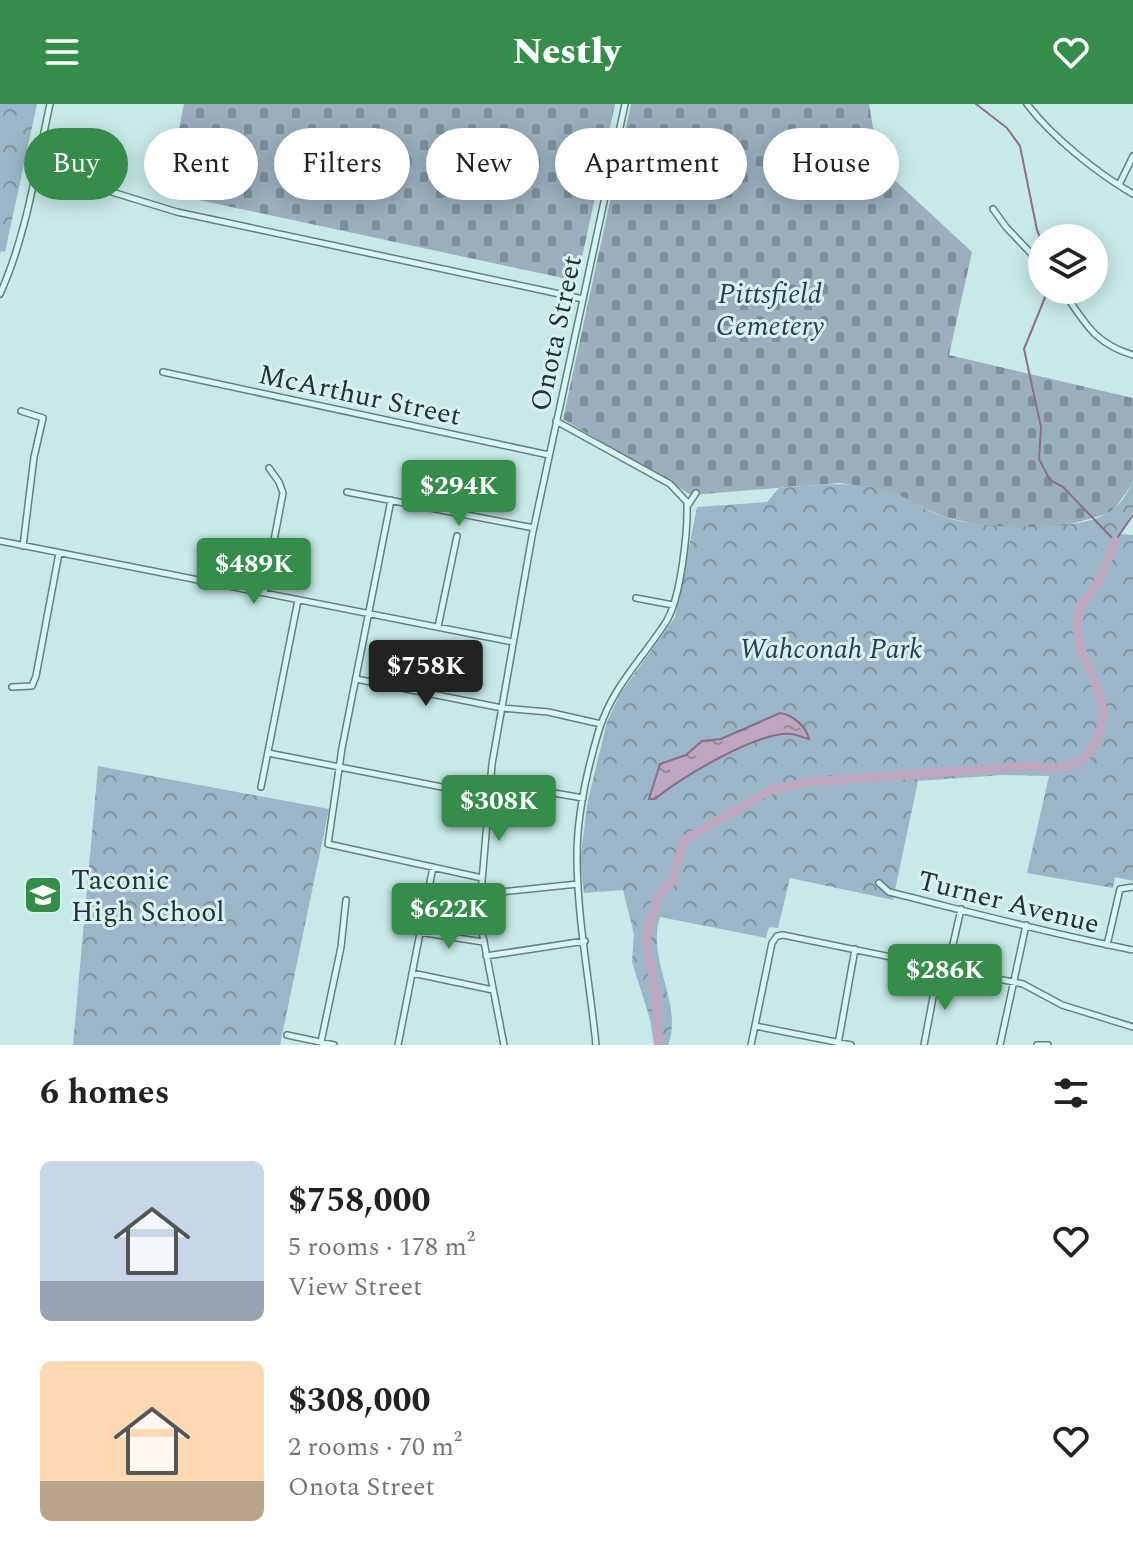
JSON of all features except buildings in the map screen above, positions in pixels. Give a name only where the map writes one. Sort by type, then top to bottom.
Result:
[{"type":"street","points":[[45,128],[50,104]]},
{"type":"street","name":"Onota Street","points":[[504,1045],[479,916],[488,796],[534,528],[625,104]]},
{"type":"street","points":[[1027,104],[1040,122],[1133,194]]},
{"type":"street","points":[[1119,185],[1133,156]]},
{"type":"street","points":[[128,197],[177,212],[583,299]]},
{"type":"street","points":[[0,294],[15,259],[29,200]]},
{"type":"street","points":[[993,209],[1028,250]]},
{"type":"street","points":[[1072,304],[1103,343],[1133,355]]},
{"type":"street","name":"McArthur Street","points":[[163,372],[549,455]]},
{"type":"street","points":[[21,411],[43,418],[34,457],[23,546]]},
{"type":"street","points":[[556,421],[670,484],[683,496],[687,506],[683,553],[673,605],[667,619],[612,697],[601,724],[583,798],[577,855],[578,884],[596,1045]]},
{"type":"street","points":[[264,593],[283,493],[269,468]]},
{"type":"street","points":[[347,492],[534,528]]},
{"type":"street","points":[[687,506],[696,493]]},
{"type":"street","points":[[391,500],[339,766],[328,844],[482,878]]},
{"type":"street","points":[[438,627],[457,536]]},
{"type":"street","points":[[0,541],[513,642]]},
{"type":"street","points":[[12,687],[32,686],[36,676],[59,553]]},
{"type":"street","points":[[636,598],[673,605]]},
{"type":"street","points":[[261,787],[298,600]]},
{"type":"street","points":[[356,679],[601,724]]},
{"type":"street","points":[[268,753],[488,796]]},
{"type":"street","points":[[490,782],[583,798]]},
{"type":"street","points":[[398,1045],[433,867]]},
{"type":"street","name":"Turner Avenue","points":[[879,883],[889,892],[1041,931],[1133,950]]},
{"type":"street","points":[[481,894],[578,884]]},
{"type":"street","points":[[1107,945],[1120,889],[1133,887]]},
{"type":"street","points":[[316,1043],[341,947],[346,900]]},
{"type":"street","points":[[924,1045],[937,976],[949,962],[961,909]]},
{"type":"street","points":[[1000,1045],[1026,925]]},
{"type":"street","points":[[419,932],[483,942]]},
{"type":"street","points":[[751,1045],[774,939],[783,935],[1014,982],[1073,1009],[1133,1027]]},
{"type":"street","points":[[486,956],[585,941]]},
{"type":"street","points":[[838,1044],[855,949]]},
{"type":"street","points":[[412,973],[493,990]]},
{"type":"street","points":[[755,1026],[851,1045]]},
{"type":"street","points":[[287,1035],[334,1045]]},
{"type":"street","points":[[1037,1045],[1048,1045]]},
{"type":"green space","points":[[0,104],[37,104],[32,128],[24,128],[24,164],[5,252],[1,251],[0,254]]},
{"type":"green space","points":[[184,104],[615,104],[610,128],[555,128],[555,200],[594,200],[577,281],[199,200],[258,200],[258,128],[179,128]]},
{"type":"green space","name":"Pittsfield Cemetery","points":[[631,104],[869,104],[873,128],[763,128],[763,200],[899,200],[899,184],[972,252],[949,355],[1133,398],[1133,482],[1116,507],[1107,514],[1060,527],[989,527],[944,517],[885,490],[840,483],[691,495],[563,419],[610,200],[747,200],[747,128],[626,128]]},
{"type":"green space","name":"Wahconah Park","points":[[1133,482],[1133,512],[1120,534],[1133,535],[1133,881],[1115,877],[1113,888],[1027,873],[1049,776],[1003,775],[918,781],[893,900],[790,878],[778,928],[769,927],[766,938],[660,917],[658,950],[672,1014],[672,1030],[668,1045],[654,1045],[650,1019],[632,962],[634,934],[623,890],[584,893],[580,861],[588,800],[607,722],[620,694],[675,617],[697,507],[767,502],[779,488],[844,484],[891,491],[936,514],[960,521],[1007,526],[1059,526],[1102,516],[1119,505]]},
{"type":"green space","points":[[98,766],[329,809],[280,1045],[73,1045]]},
{"type":"water","points":[[780,713],[798,722],[809,739],[791,734],[760,740],[720,758],[655,799],[649,799],[660,764],[686,755],[702,741],[721,739]]},
{"type":"waterway","points":[[976,104],[1007,128],[1020,146],[1036,224]]},
{"type":"waterway","points":[[1042,304],[1024,349],[1041,427],[1039,459],[1050,480],[1063,487],[1115,541],[1133,515]]},
{"type":"waterway","points":[[659,1045],[656,995],[646,939],[657,897],[672,881],[684,840],[771,790],[808,782],[1030,766],[1055,768],[1071,765],[1085,757],[1100,732],[1103,716],[1096,684],[1078,638],[1077,622],[1081,607],[1099,581],[1115,541]]},
{"type":"place","name":"Taconic High School","points":[[43,895]]}]
